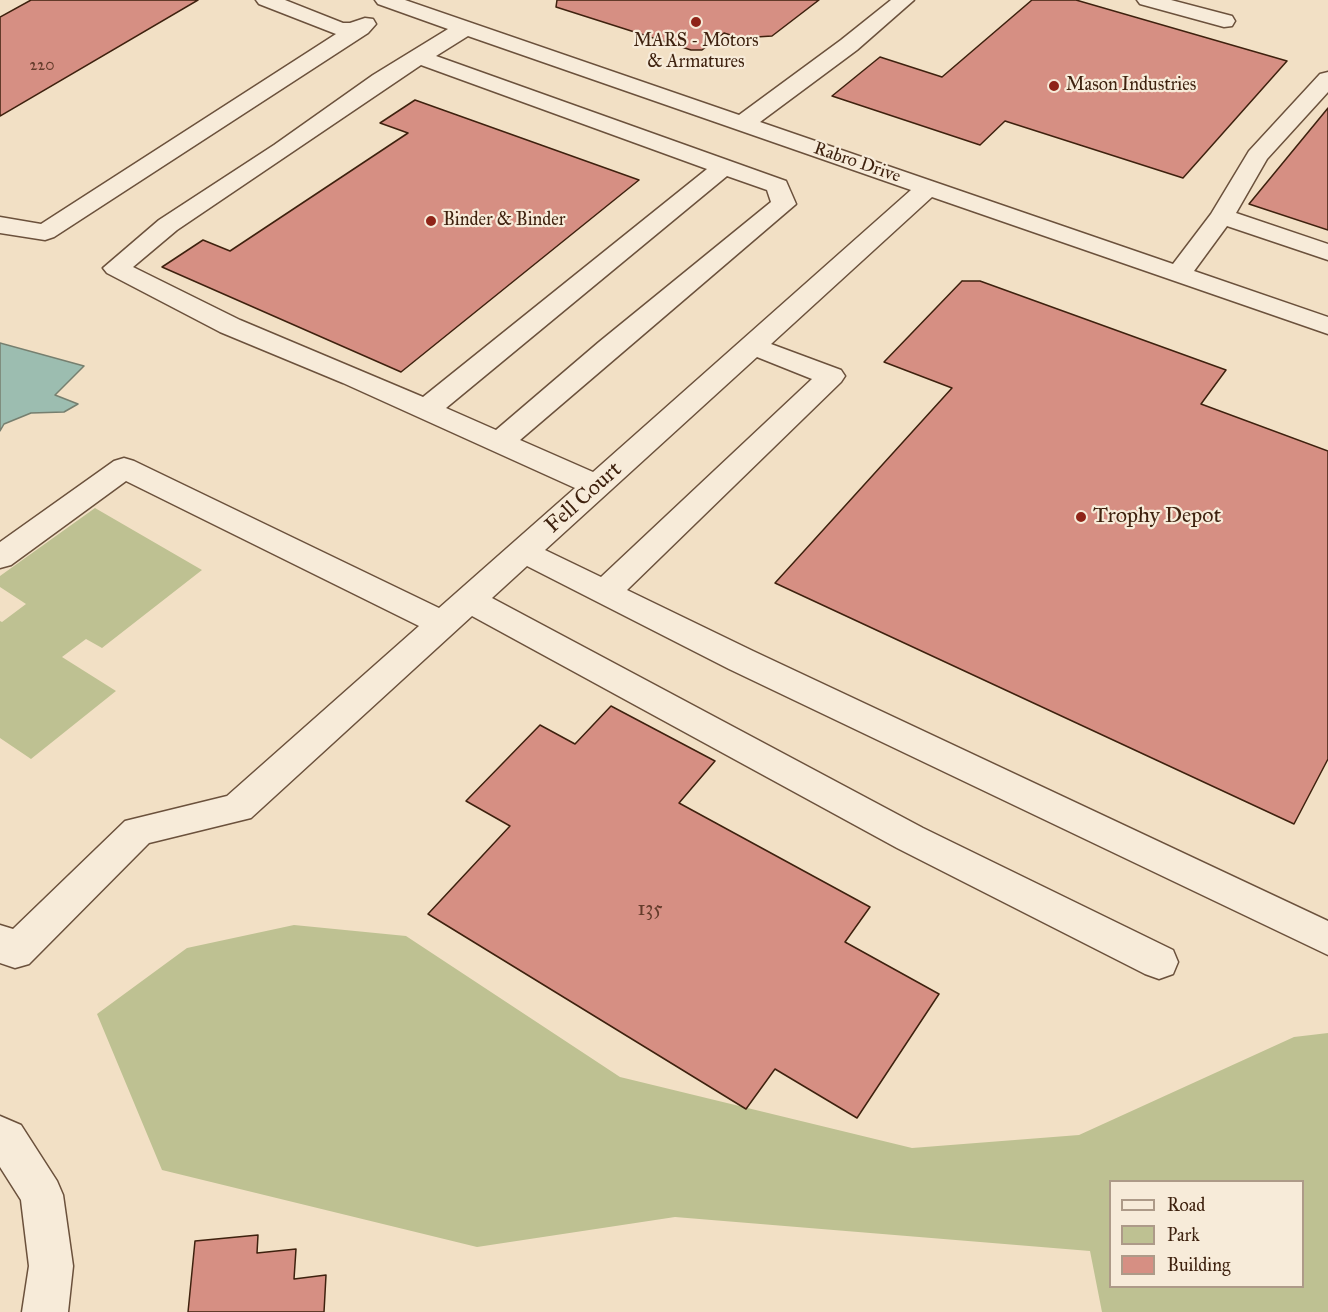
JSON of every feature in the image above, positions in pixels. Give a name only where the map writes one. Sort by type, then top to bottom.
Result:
[{"type":"street","points":[[266,0],[340,29],[360,27]]},
{"type":"street","points":[[743,123],[904,0]]},
{"type":"street","points":[[1147,0],[1224,21]]},
{"type":"street","points":[[0,225],[45,232],[360,27],[392,2]]},
{"type":"street","name":"Rabro Drive","points":[[392,2],[1328,326]]},
{"type":"street","points":[[465,28],[168,225],[116,268],[231,327],[353,377],[597,486]]},
{"type":"street","points":[[419,57],[777,186],[784,204],[609,348],[499,443]]},
{"type":"street","points":[[1179,274],[1222,216],[1257,156],[1328,79]]},
{"type":"street","points":[[425,410],[725,166]]},
{"type":"street","name":"Fell Court","points":[[0,941],[15,952],[138,831],[238,808],[929,187]]},
{"type":"street","points":[[1222,216],[1328,252]]},
{"type":"street","points":[[605,592],[831,376],[753,346]]},
{"type":"street","points":[[0,557],[124,468],[443,624]]},
{"type":"street","points":[[524,552],[793,685],[1327,935]]},
{"type":"street","points":[[470,600],[910,838],[1159,962]]},
{"type":"street","points":[[0,1135],[6,1139],[42,1195],[51,1266],[45,1312]]},
{"type":"green space","points":[[95,508],[202,570],[102,648],[86,639],[62,657],[116,691],[31,759],[0,738],[0,621],[2,622],[26,604],[0,587],[0,576]]},
{"type":"green space","points":[[294,925],[406,936],[620,1077],[912,1148],[1079,1135],[1294,1037],[1328,1033],[1328,1312],[1102,1312],[1090,1251],[675,1217],[477,1247],[162,1170],[97,1014],[187,948]]},
{"type":"shaded area","points":[[0,343],[84,366],[55,395],[78,404],[64,412],[31,413],[4,424],[0,431]]},
{"type":"building","points":[[31,0],[198,0],[0,116],[0,17]]},
{"type":"building","name":"MARS - Motors & Armatures","points":[[557,0],[819,0],[772,36],[740,38],[724,33],[702,50],[691,50],[556,7]]},
{"type":"building","name":"Mason Industries","points":[[1032,0],[1076,0],[1287,61],[1183,178],[1005,121],[980,145],[832,96],[880,57],[942,77]]},
{"type":"building","name":"Binder & Binder","points":[[415,100],[639,180],[401,372],[162,267],[203,240],[230,251],[408,133],[380,123]]},
{"type":"building","points":[[1328,108],[1328,230],[1249,204]]},
{"type":"building","name":"Trophy Depot","points":[[962,281],[980,281],[1226,370],[1201,404],[1328,451],[1328,759],[1294,824],[775,583],[952,388],[884,362]]},
{"type":"building","points":[[611,706],[715,761],[679,803],[870,907],[845,942],[939,994],[857,1118],[775,1069],[746,1109],[428,914],[510,826],[466,801],[540,725],[575,744]]},
{"type":"building","points":[[258,1235],[257,1253],[296,1249],[294,1279],[326,1275],[324,1312],[188,1312],[195,1241]]},
{"type":"place","name":"MARS - Motors & Armatures","points":[[696,22]]},
{"type":"place","name":"Mason Industries","points":[[1054,86]]},
{"type":"place","name":"Binder & Binder","points":[[431,221]]},
{"type":"place","name":"Trophy Depot","points":[[1081,517]]}]
